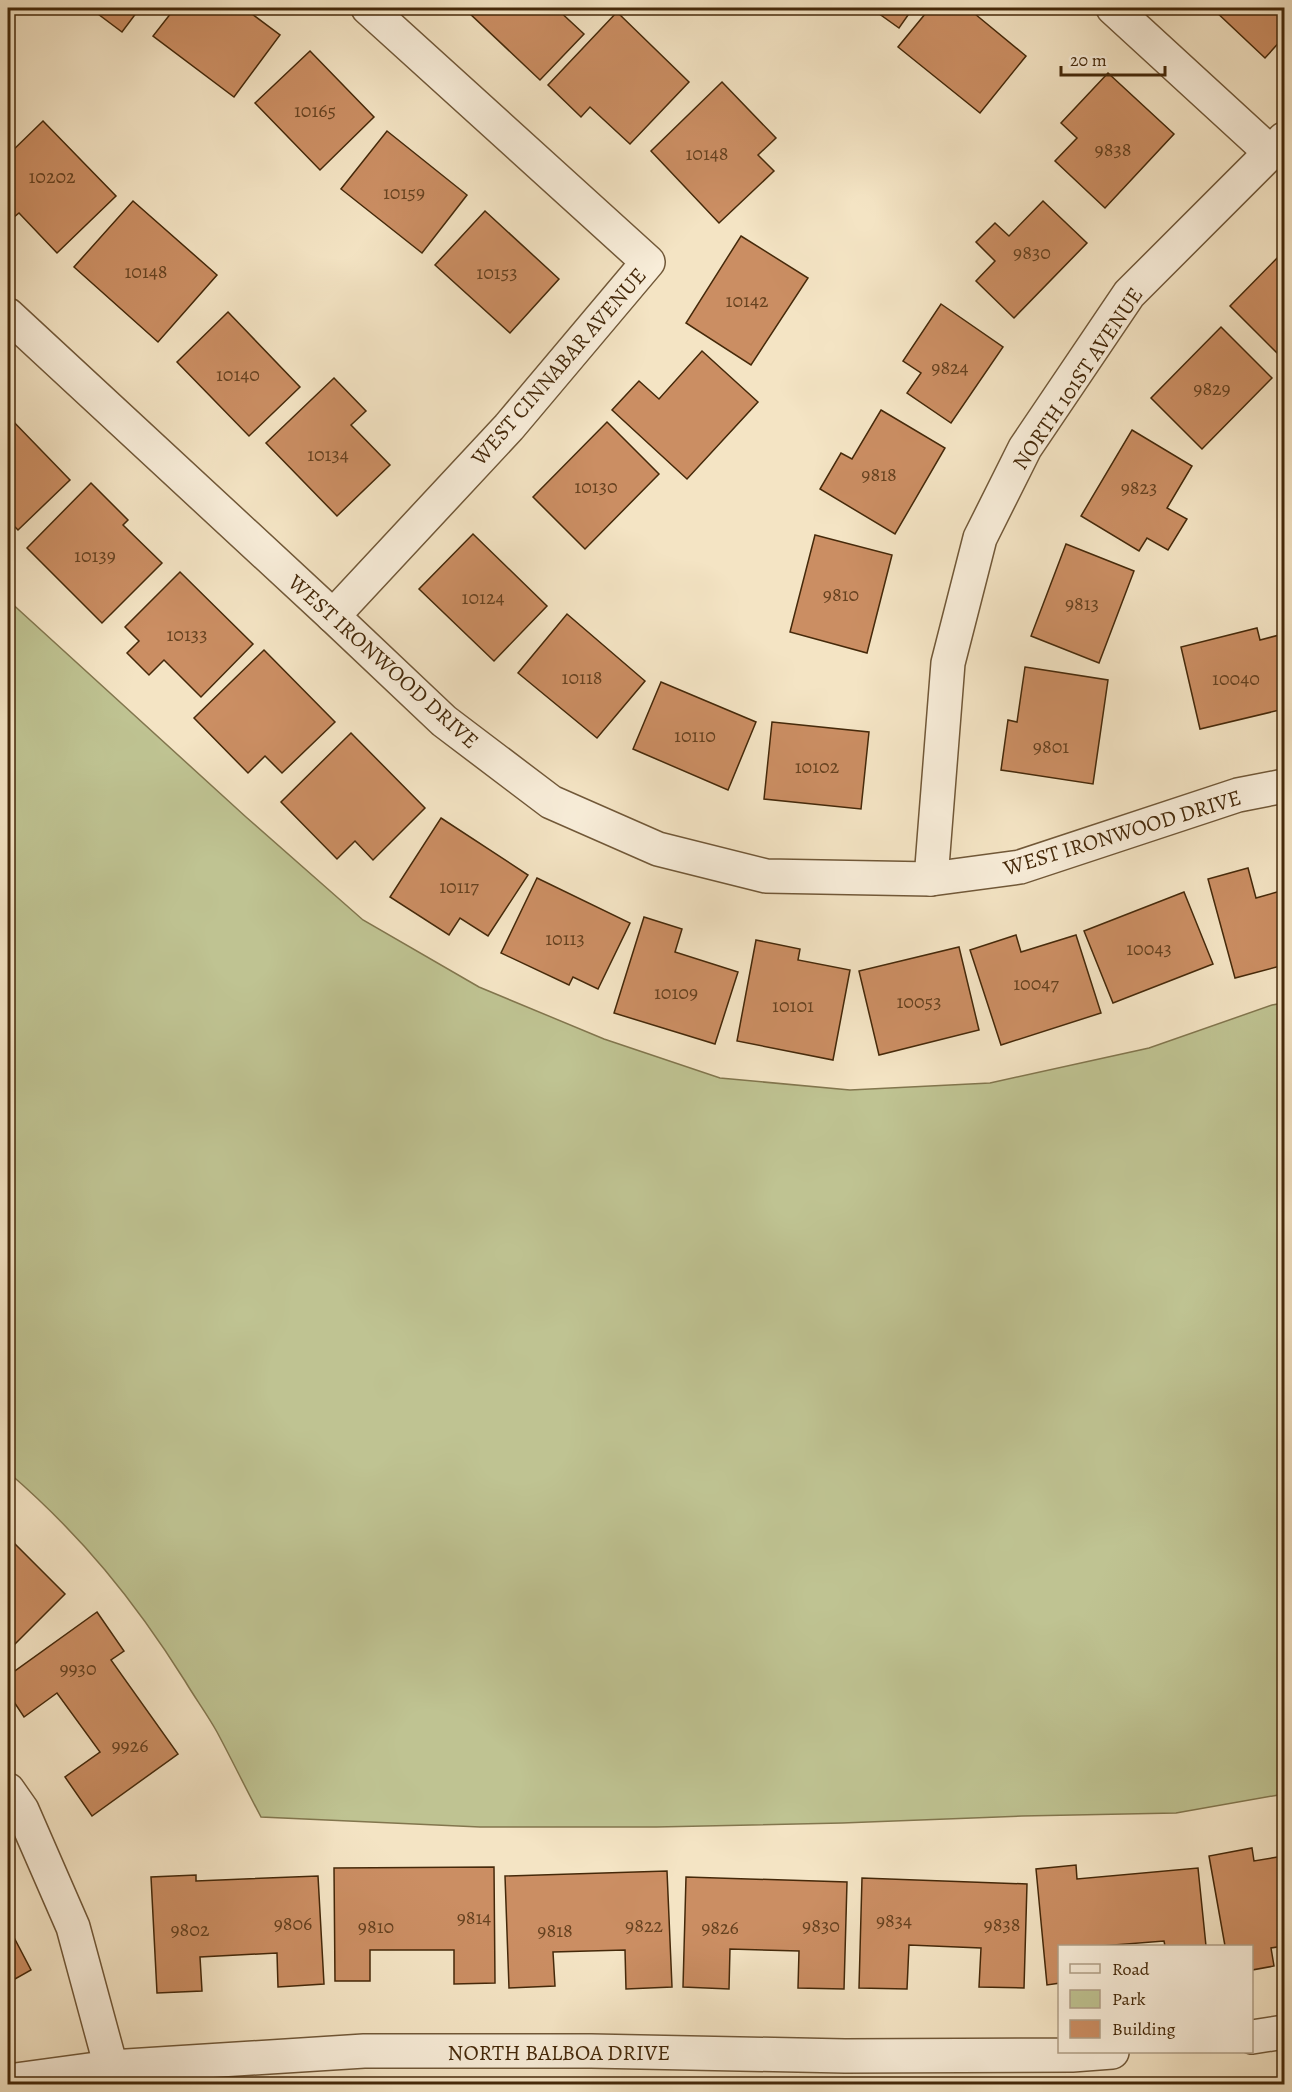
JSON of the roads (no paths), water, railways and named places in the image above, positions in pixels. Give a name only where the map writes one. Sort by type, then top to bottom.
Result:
[{"type":"street","name":"WEST CINNABAR AVENUE","points":[[333,616],[509,427],[648,262],[368,8]]},
{"type":"street","points":[[1113,8],[1277,146]]},
{"type":"street","name":"NORTH 101ST AVENUE","points":[[932,879],[948,663],[980,538],[1025,448],[1129,294],[1277,146]]},
{"type":"street","name":"WEST IRONWOOD DRIVE","points":[[8,315],[444,721],[551,802],[658,849],[766,876],[932,879],[1020,867],[1238,795],[1284,786]]},
{"type":"street","points":[[8,1790],[22,1809],[74,1927],[112,2076]]},
{"type":"street","points":[[1253,2037],[1284,2032]]},
{"type":"street","name":"NORTH BALBOA DRIVE","points":[[8,2081],[112,2076],[364,2051],[591,2051],[845,2056],[1099,2053]]}]
